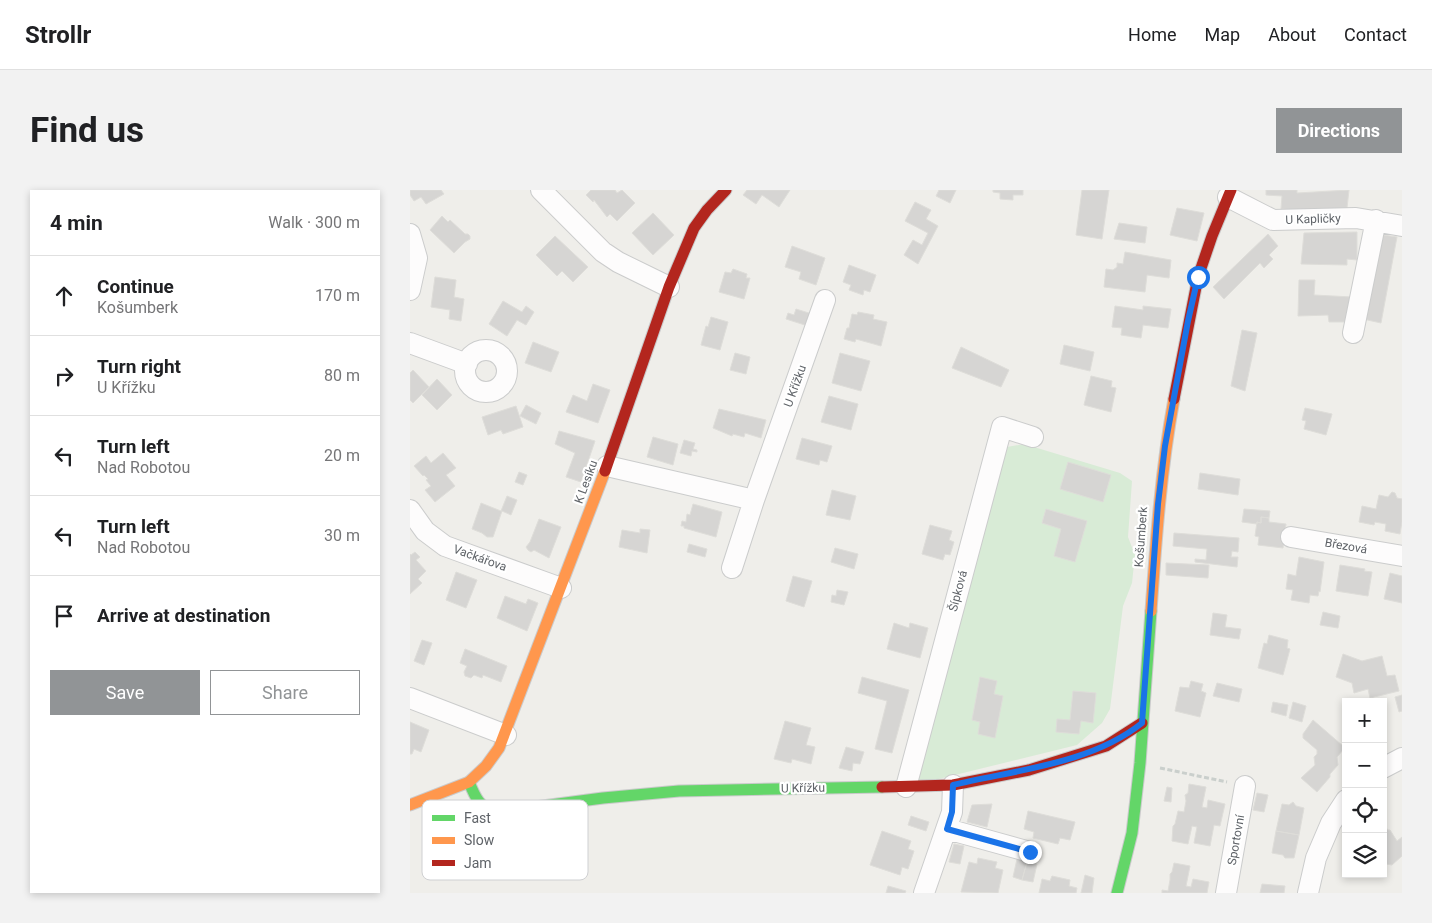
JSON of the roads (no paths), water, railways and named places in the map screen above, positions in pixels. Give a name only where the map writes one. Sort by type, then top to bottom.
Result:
[{"type":"street","points":[[541,190],[603,252],[618,262],[668,287]]},
{"type":"street","name":"K Lesíku","points":[[469,782],[495,754],[506,735],[607,466],[668,287],[694,228],[707,210],[726,190]]},
{"type":"street","name":"U Kapličky","points":[[1230,194],[1273,220],[1356,218],[1402,226]]},
{"type":"street","name":"Košumberk","points":[[1117,893],[1132,833],[1140,763],[1158,504],[1165,446],[1198,277],[1212,236],[1230,194]]},
{"type":"street","points":[[1353,333],[1376,220]]},
{"type":"street","points":[[410,234],[417,258],[410,290]]},
{"type":"street","name":"U Křížku","points":[[732,568],[754,500],[825,300]]},
{"type":"street","points":[[410,343],[467,364]]},
{"type":"street","name":"Šípková","points":[[906,787],[1002,427],[1033,437]]},
{"type":"street","points":[[607,466],[754,500]]},
{"type":"street","name":"Vačkářova","points":[[410,510],[425,531],[445,546],[561,588]]},
{"type":"street","name":"Březová","points":[[1291,537],[1402,556]]},
{"type":"street","points":[[410,698],[506,735]]},
{"type":"street","name":"U Křížku","points":[[588,800],[670,792],[953,785],[1029,770],[1070,758],[1106,746],[1128,734],[1142,723]]},
{"type":"street","points":[[1387,766],[1402,758]]},
{"type":"street","points":[[423,800],[469,782]]},
{"type":"street","name":"U Křížku","points":[[469,782],[478,800]]},
{"type":"street","points":[[924,893],[952,812],[953,785]]},
{"type":"street","name":"Sportovní","points":[[1226,893],[1245,786]]},
{"type":"street","points":[[410,805],[422,800]]},
{"type":"street","points":[[1308,893],[1316,858],[1331,823],[1342,806]]},
{"type":"street","points":[[947,829],[1030,852]]}]
